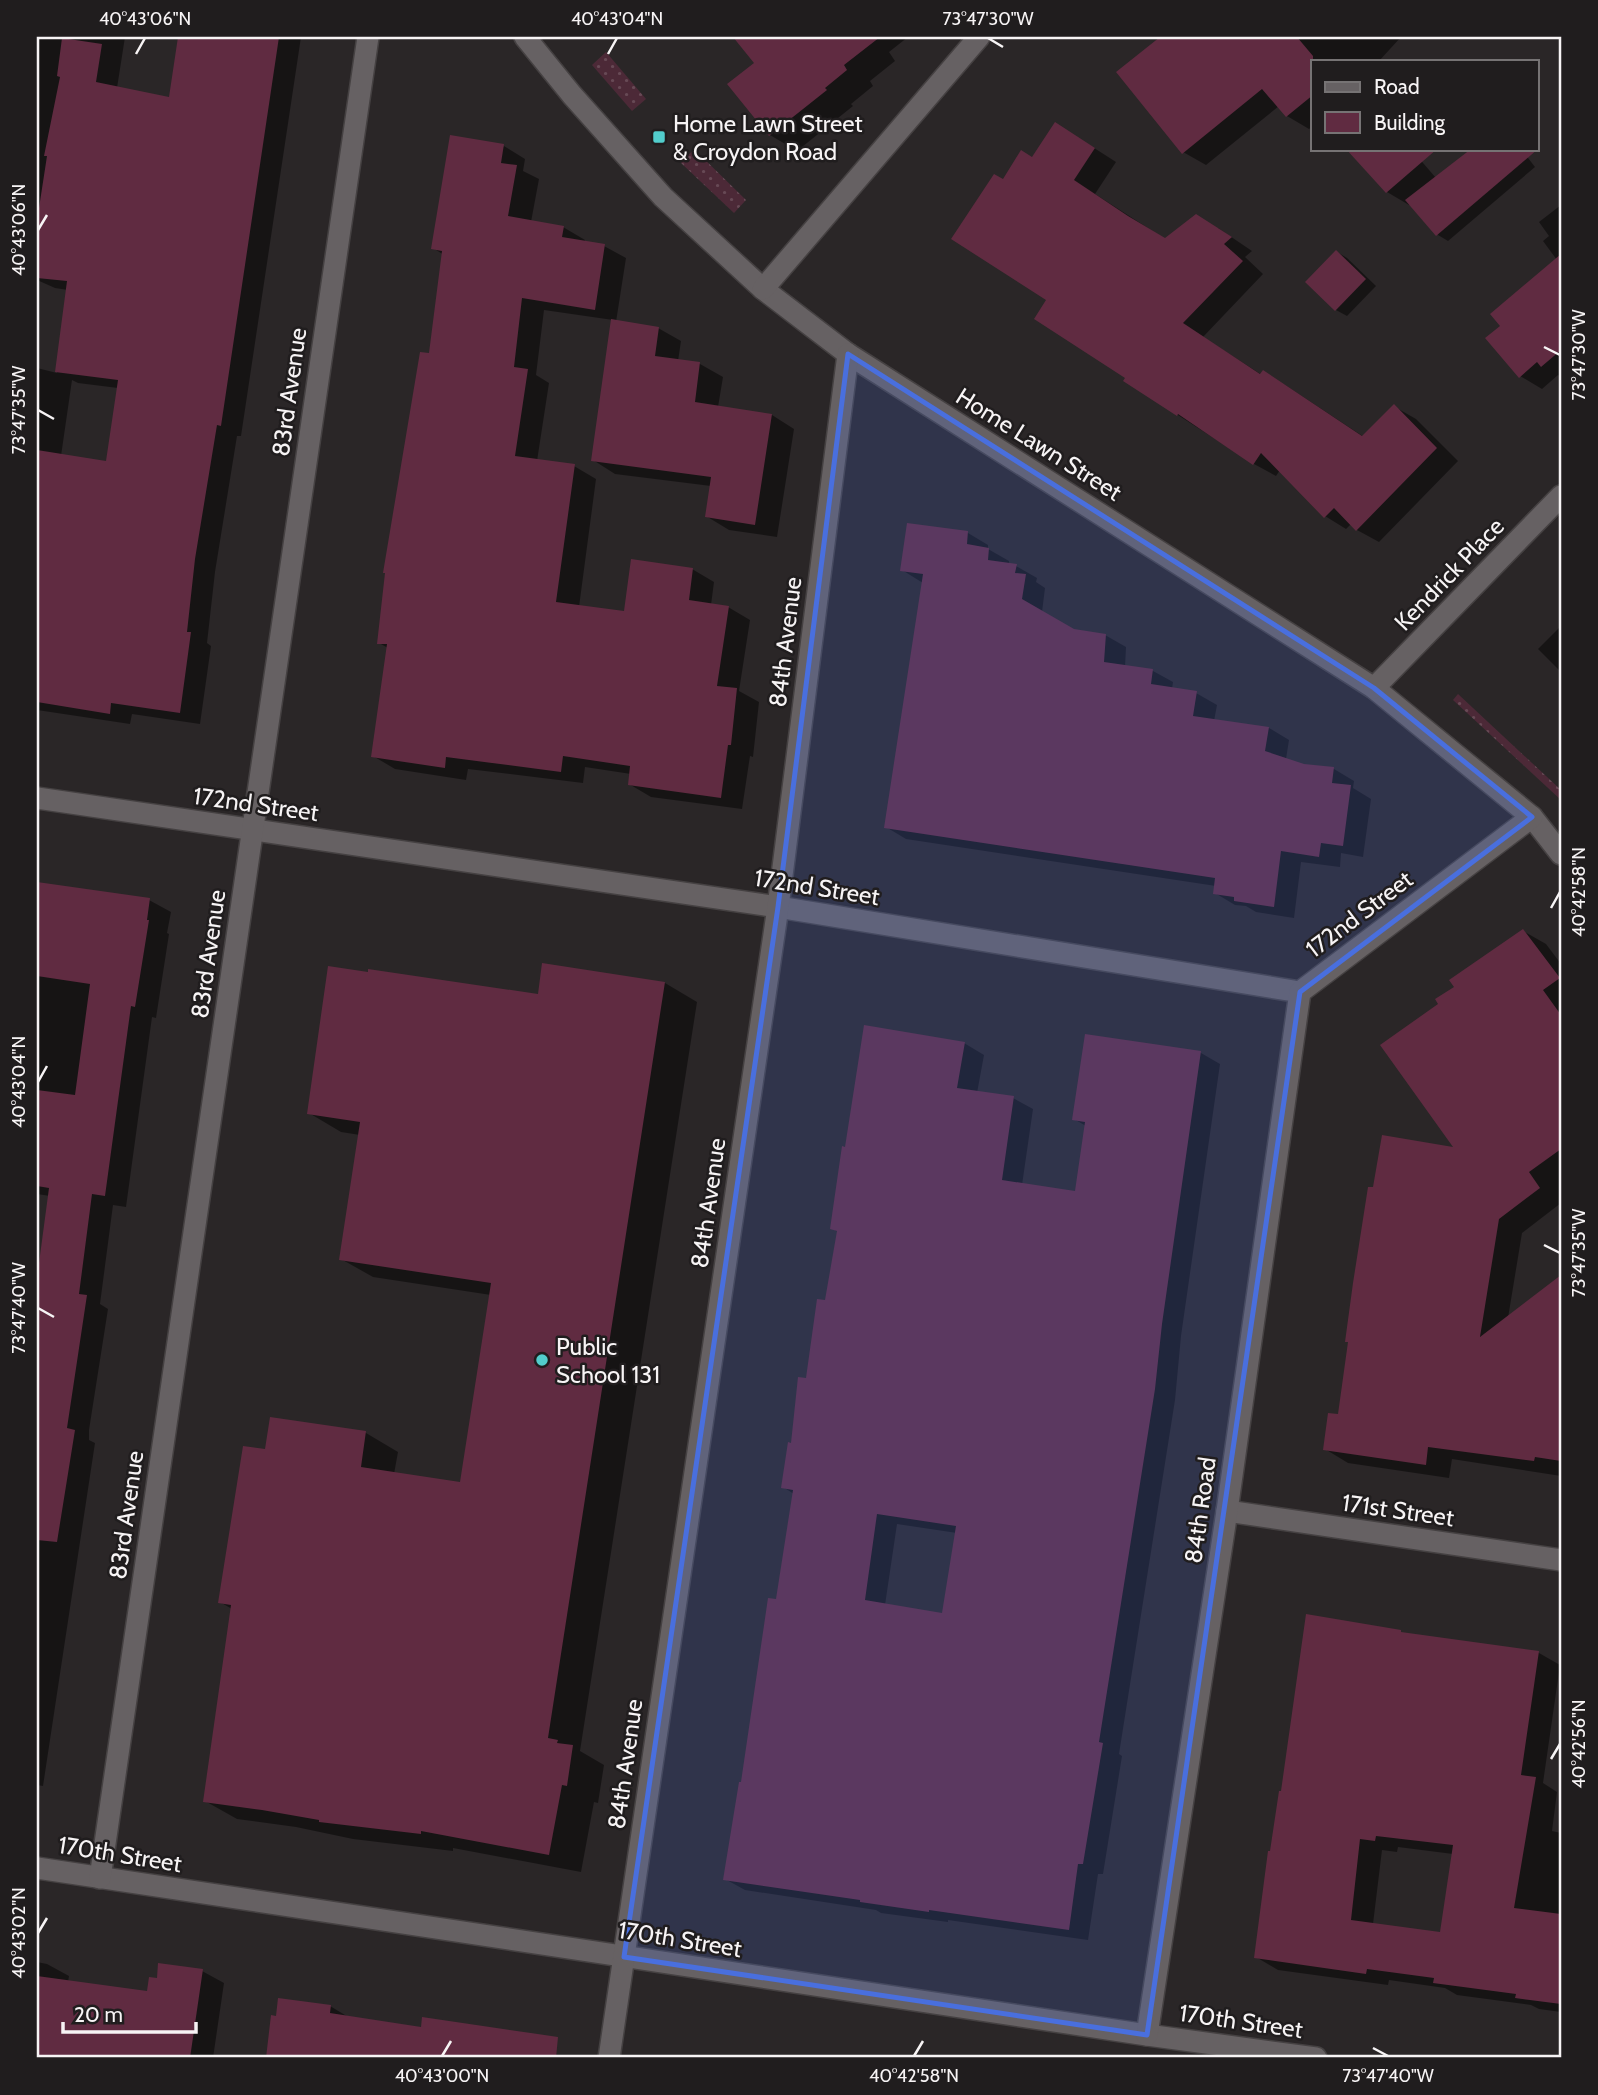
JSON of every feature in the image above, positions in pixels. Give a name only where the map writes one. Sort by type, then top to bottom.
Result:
[{"type":"street","name":"83rd Avenue","points":[[100,1878],[368,37]]},
{"type":"street","name":"Home Lawn Street","points":[[525,37],[572,95],[663,197],[763,289],[848,354],[1374,688],[1532,817],[1561,854]]},
{"type":"street","points":[[763,289],[979,37]]},
{"type":"street","name":"84th Avenue","points":[[609,2058],[778,907],[848,354]]},
{"type":"street","name":"Kendrick Place","points":[[1374,688],[1561,496]]},
{"type":"street","name":"172nd Street","points":[[37,798],[778,907],[1300,992],[1532,817]]},
{"type":"street","name":"84th Road","points":[[1147,2035],[1227,1511],[1300,992]]},
{"type":"street","name":"171st Street","points":[[1227,1511],[1561,1560]]},
{"type":"street","name":"170th Street","points":[[37,1868],[1316,2058]]},
{"type":"highlighted area","points":[[848,354],[1374,688],[1532,817],[1300,992],[1147,2035],[624,1957],[778,907]]},
{"type":"shaded area","points":[[606,52],[646,99],[632,111],[592,65]]},
{"type":"shaded area","points":[[694,149],[746,200],[734,213],[681,163]]},
{"type":"shaded area","points":[[1458,694],[1561,790],[1561,800],[1453,700]]},
{"type":"building","points":[[178,37],[279,37],[221,426],[217,425],[195,559],[187,632],[191,632],[180,713],[111,703],[110,714],[37,702],[37,450],[106,461],[118,380],[55,372],[67,281],[37,278],[37,221],[47,156],[44,156],[60,77],[57,76],[62,38],[102,44],[96,82],[169,97]]},
{"type":"building","points":[[733,37],[880,37],[844,65],[847,70],[825,88],[827,90],[769,136],[727,84],[754,63]]},
{"type":"building","points":[[1160,37],[1297,37],[1313,56],[1311,97],[1286,117],[1262,89],[1182,154],[1116,72]]},
{"type":"building","points":[[1055,122],[1095,148],[1074,180],[1128,216],[1165,238],[1196,214],[1232,237],[1224,244],[1243,261],[1183,323],[1260,374],[1263,370],[1362,436],[1394,404],[1437,448],[1356,531],[1334,508],[1324,518],[1261,453],[1253,465],[1178,414],[1177,416],[1123,381],[1125,378],[1034,319],[1046,300],[951,239],[994,174],[1003,179],[1021,150],[1032,157]]},
{"type":"building","points":[[450,135],[504,144],[501,163],[517,165],[508,216],[564,226],[562,237],[605,244],[595,310],[522,298],[514,367],[528,369],[515,456],[575,464],[556,602],[624,611],[631,559],[693,568],[689,600],[729,606],[717,686],[737,688],[731,745],[728,745],[721,798],[628,785],[630,766],[563,756],[561,772],[446,757],[445,768],[371,757],[387,644],[377,644],[383,573],[420,352],[429,353],[442,251],[431,249]]},
{"type":"building","points":[[1347,150],[1436,150],[1386,193]]},
{"type":"building","points":[[1470,150],[1537,150],[1436,236],[1405,200]]},
{"type":"building","points":[[1336,250],[1366,279],[1335,311],[1305,282]]},
{"type":"building","points":[[1561,254],[1561,350],[1541,367],[1537,362],[1519,378],[1485,338],[1500,326],[1490,314]]},
{"type":"building","points":[[611,319],[659,327],[655,356],[700,362],[695,402],[772,414],[755,525],[705,517],[711,477],[591,461]]},
{"type":"building","points":[[907,523],[968,531],[967,544],[989,548],[988,560],[1017,564],[1015,573],[1026,574],[1022,599],[1074,629],[1106,634],[1104,662],[1153,669],[1151,684],[1197,691],[1193,716],[1269,727],[1265,751],[1304,764],[1334,767],[1332,783],[1351,785],[1343,846],[1321,843],[1319,857],[1281,851],[1274,907],[1234,901],[1234,897],[1213,894],[1215,878],[884,828],[923,574],[900,571]]},
{"type":"building","points":[[37,882],[150,898],[135,1007],[131,1006],[105,1196],[92,1194],[79,1294],[87,1295],[67,1428],[75,1430],[57,1542],[37,1540],[37,1278],[49,1188],[37,1186],[37,1090],[75,1095],[90,984],[37,976]]},
{"type":"building","points":[[1523,929],[1560,978],[1543,990],[1561,1015],[1561,1149],[1529,1172],[1540,1188],[1499,1219],[1480,1337],[1561,1275],[1561,1461],[1535,1457],[1534,1461],[1428,1447],[1426,1465],[1323,1450],[1328,1413],[1338,1414],[1348,1342],[1345,1342],[1368,1187],[1373,1187],[1382,1135],[1453,1147],[1380,1045],[1438,1004],[1435,999],[1454,987],[1449,980]]},
{"type":"building","name":"Public School 131","points":[[542,963],[665,982],[548,1738],[558,1740],[557,1743],[573,1745],[567,1786],[562,1785],[549,1855],[421,1831],[421,1834],[319,1822],[262,1810],[203,1802],[231,1605],[218,1603],[243,1446],[265,1449],[270,1417],[366,1431],[361,1467],[460,1482],[491,1283],[339,1260],[360,1122],[307,1114],[328,966],[368,972],[368,969],[538,994]]},
{"type":"building","points":[[864,1025],[965,1042],[957,1088],[1014,1096],[1002,1180],[1075,1191],[1085,1122],[1072,1120],[1085,1034],[1201,1051],[1155,1389],[1099,1742],[1103,1743],[1083,1864],[1078,1864],[1069,1930],[929,1912],[723,1880],[741,1782],[768,1598],[776,1599],[793,1490],[781,1488],[788,1442],[791,1443],[798,1377],[806,1378],[817,1299],[825,1300],[837,1231],[830,1229],[842,1146],[845,1147]],"holes":[[[877,1514],[956,1526],[942,1613],[865,1600]]]},
{"type":"building","points":[[1306,1614],[1401,1632],[1539,1651],[1521,1775],[1536,1777],[1514,1908],[1561,1914],[1561,2004],[1515,1998],[1516,1994],[1433,1983],[1434,1978],[1367,1969],[1366,1974],[1254,1958],[1268,1851],[1281,1791]],"holes":[[[1376,1836],[1453,1845],[1440,1932],[1351,1920],[1360,1839],[1375,1841]]]},
{"type":"building","points":[[158,1963],[203,1969],[190,2058],[37,2058],[37,1976],[147,1991],[149,1977],[157,1978]]},
{"type":"building","points":[[278,1998],[331,2005],[330,2013],[421,2027],[422,2017],[558,2037],[556,2058],[266,2058],[271,2015],[276,2016]]},
{"type":"place","name":"Home Lawn Street & Croydon Road","points":[[659,137]]},
{"type":"place","name":"Public School 131","points":[[542,1360]]}]
